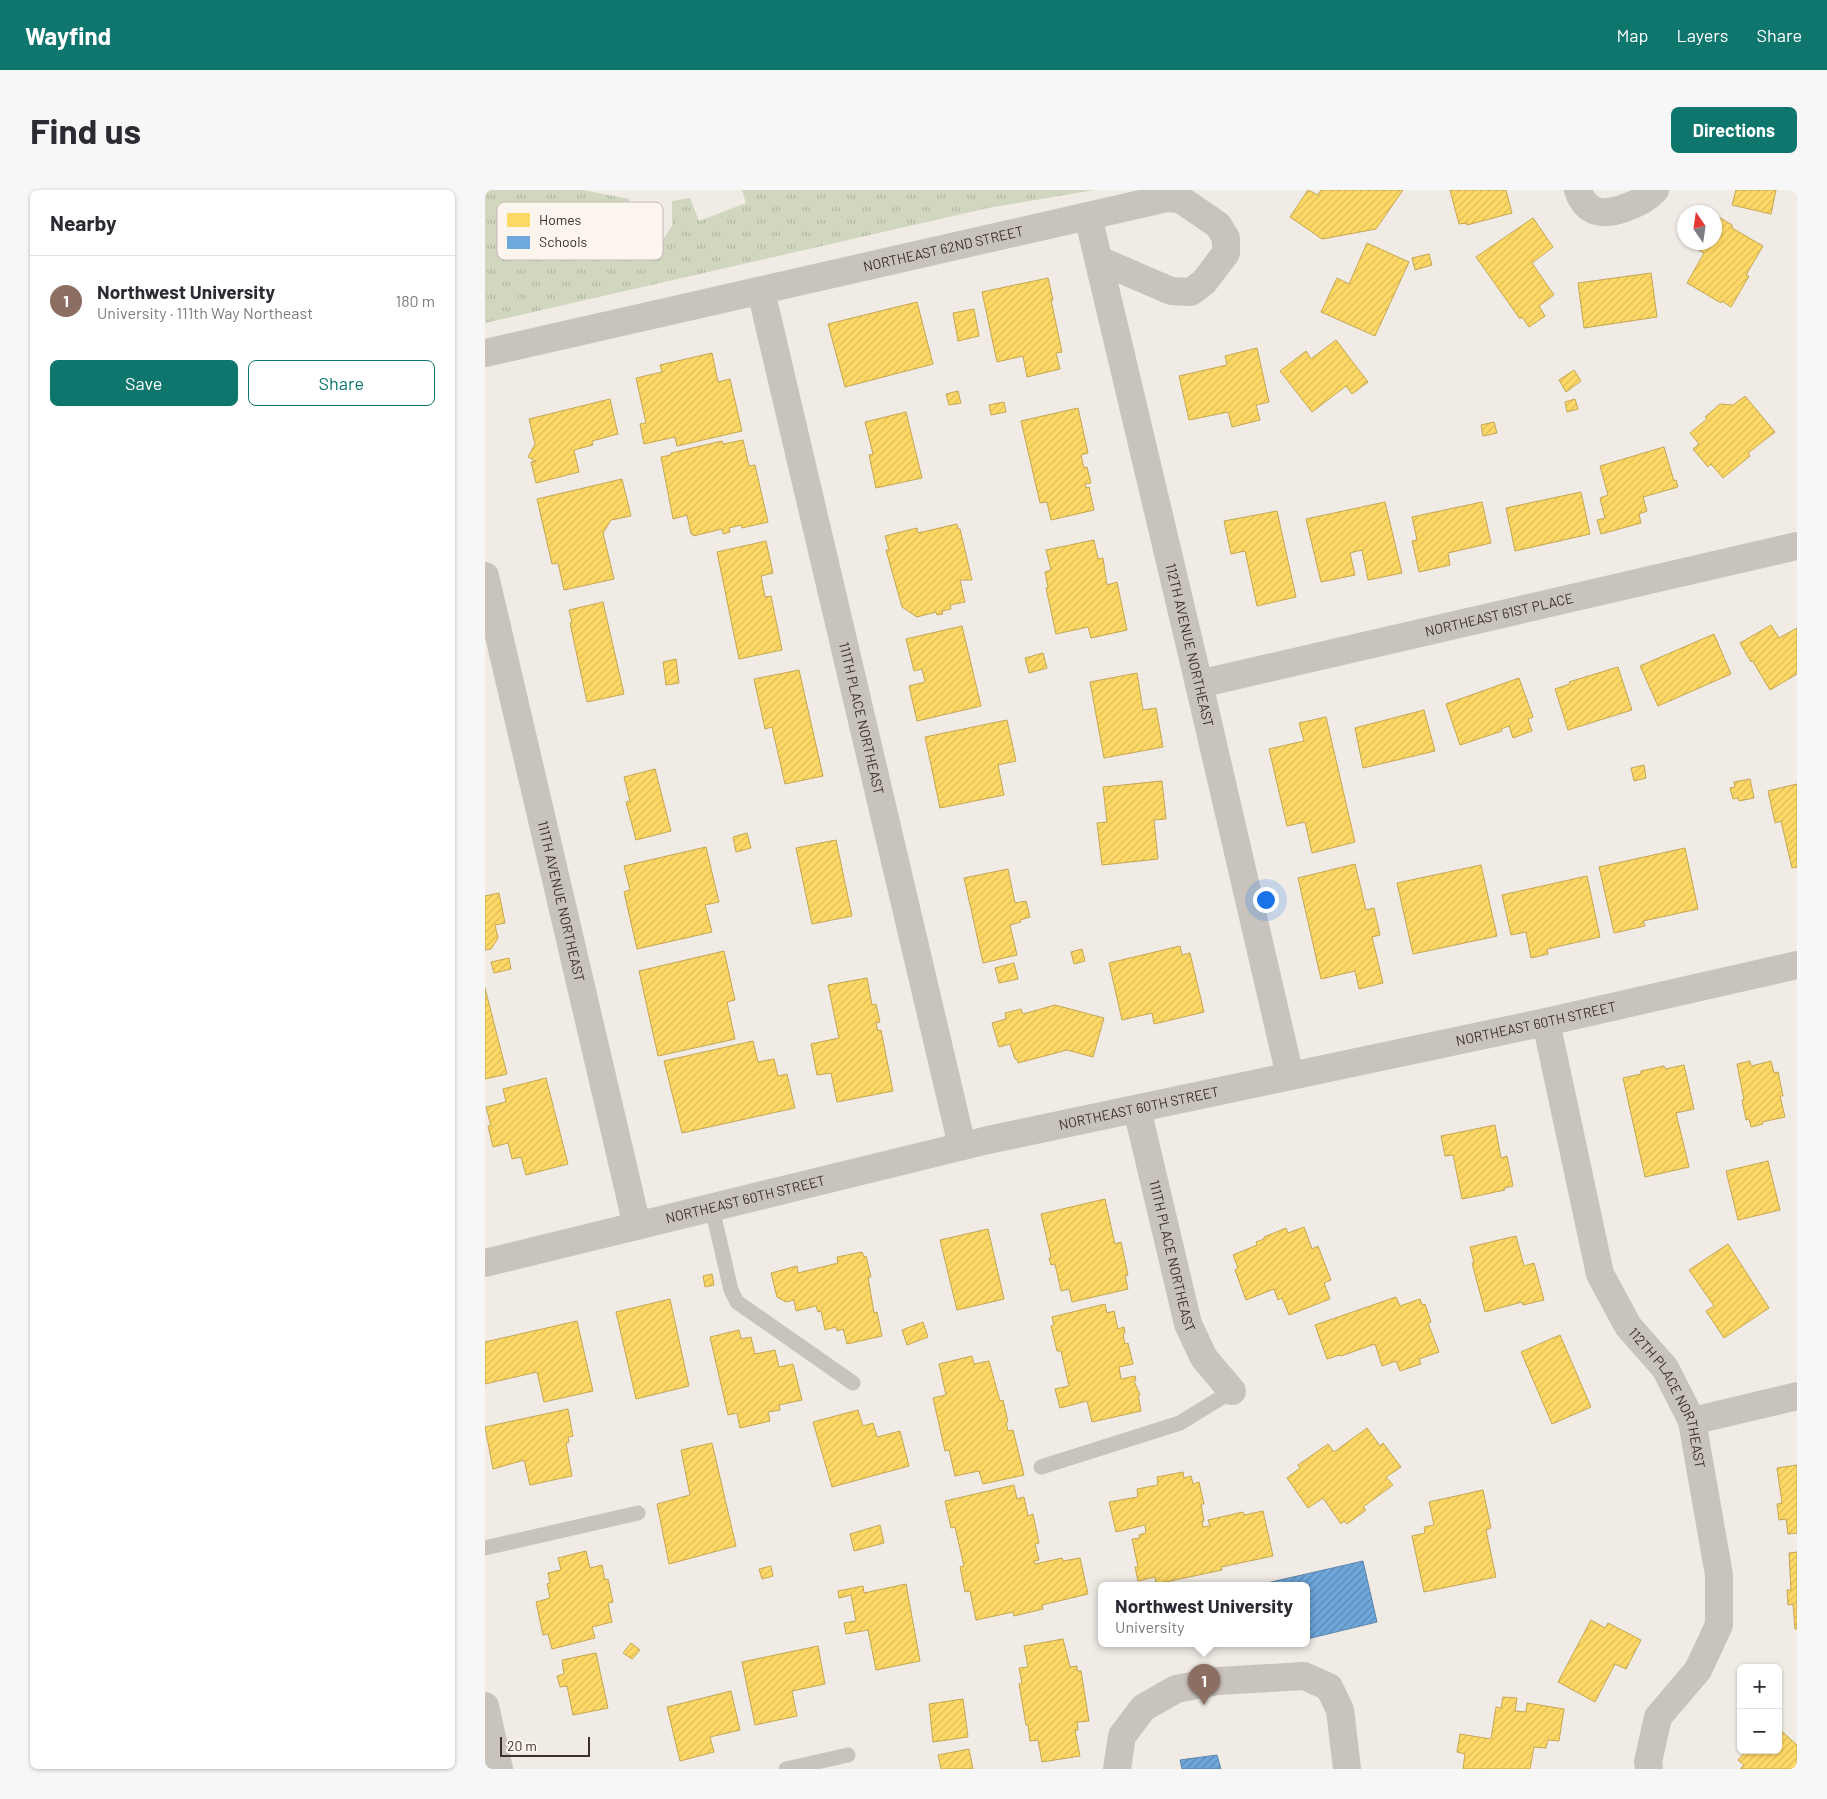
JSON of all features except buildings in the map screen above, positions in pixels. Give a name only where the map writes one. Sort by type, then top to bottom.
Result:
[{"type":"street","points":[[1577,190],[1580,198],[1586,205],[1595,211],[1604,213],[1613,212],[1643,201],[1655,190]]},
{"type":"street","name":"NORTHEAST 62ND STREET","points":[[485,353],[1167,198],[1180,199],[1218,225],[1226,238],[1226,253],[1204,282],[1191,292],[1171,291],[1099,260]]},
{"type":"street","name":"112TH AVENUE NORTHEAST","points":[[1087,216],[1099,260],[1290,1076]]},
{"type":"street","name":"111TH PLACE NORTHEAST","points":[[761,291],[962,1146]]},
{"type":"street","name":"NORTHEAST 61ST PLACE","points":[[1199,684],[1797,546]]},
{"type":"street","name":"111TH AVENUE NORTHEAST","points":[[485,576],[637,1226]]},
{"type":"street","name":"NORTHEAST 60TH STREET","points":[[485,1263],[962,1146],[1545,1022],[1797,965]]},
{"type":"street","name":"112TH PLACE NORTHEAST","points":[[1545,1022],[1600,1274],[1628,1326],[1665,1368],[1692,1421],[1719,1575],[1719,1625],[1698,1670],[1658,1717],[1648,1762],[1649,1769]]},
{"type":"street","name":"111TH PLACE NORTHEAST","points":[[1137,1109],[1188,1324],[1204,1358],[1232,1391]]},
{"type":"street","points":[[1692,1421],[1797,1396]]},
{"type":"street","points":[[1117,1769],[1122,1736],[1143,1708],[1176,1689],[1218,1680],[1304,1676],[1329,1687],[1340,1710],[1347,1769]]},
{"type":"street","points":[[485,1706],[499,1769]]},
{"type":"lane","points":[[712,1208],[731,1290],[737,1302],[853,1383]]},
{"type":"lane","points":[[1041,1467],[1180,1423],[1232,1391]]},
{"type":"lane","points":[[485,1548],[638,1513]]},
{"type":"lane","points":[[786,1769],[848,1755]]},
{"type":"green space","points":[[485,190],[582,190],[629,199],[629,202],[497,202],[497,260],[663,260],[663,239],[672,226],[672,201],[690,198],[699,221],[746,203],[742,190],[1094,190],[988,208],[485,323]]},
{"type":"place","name":"Northwest University","points":[[1204,1705]]}]
